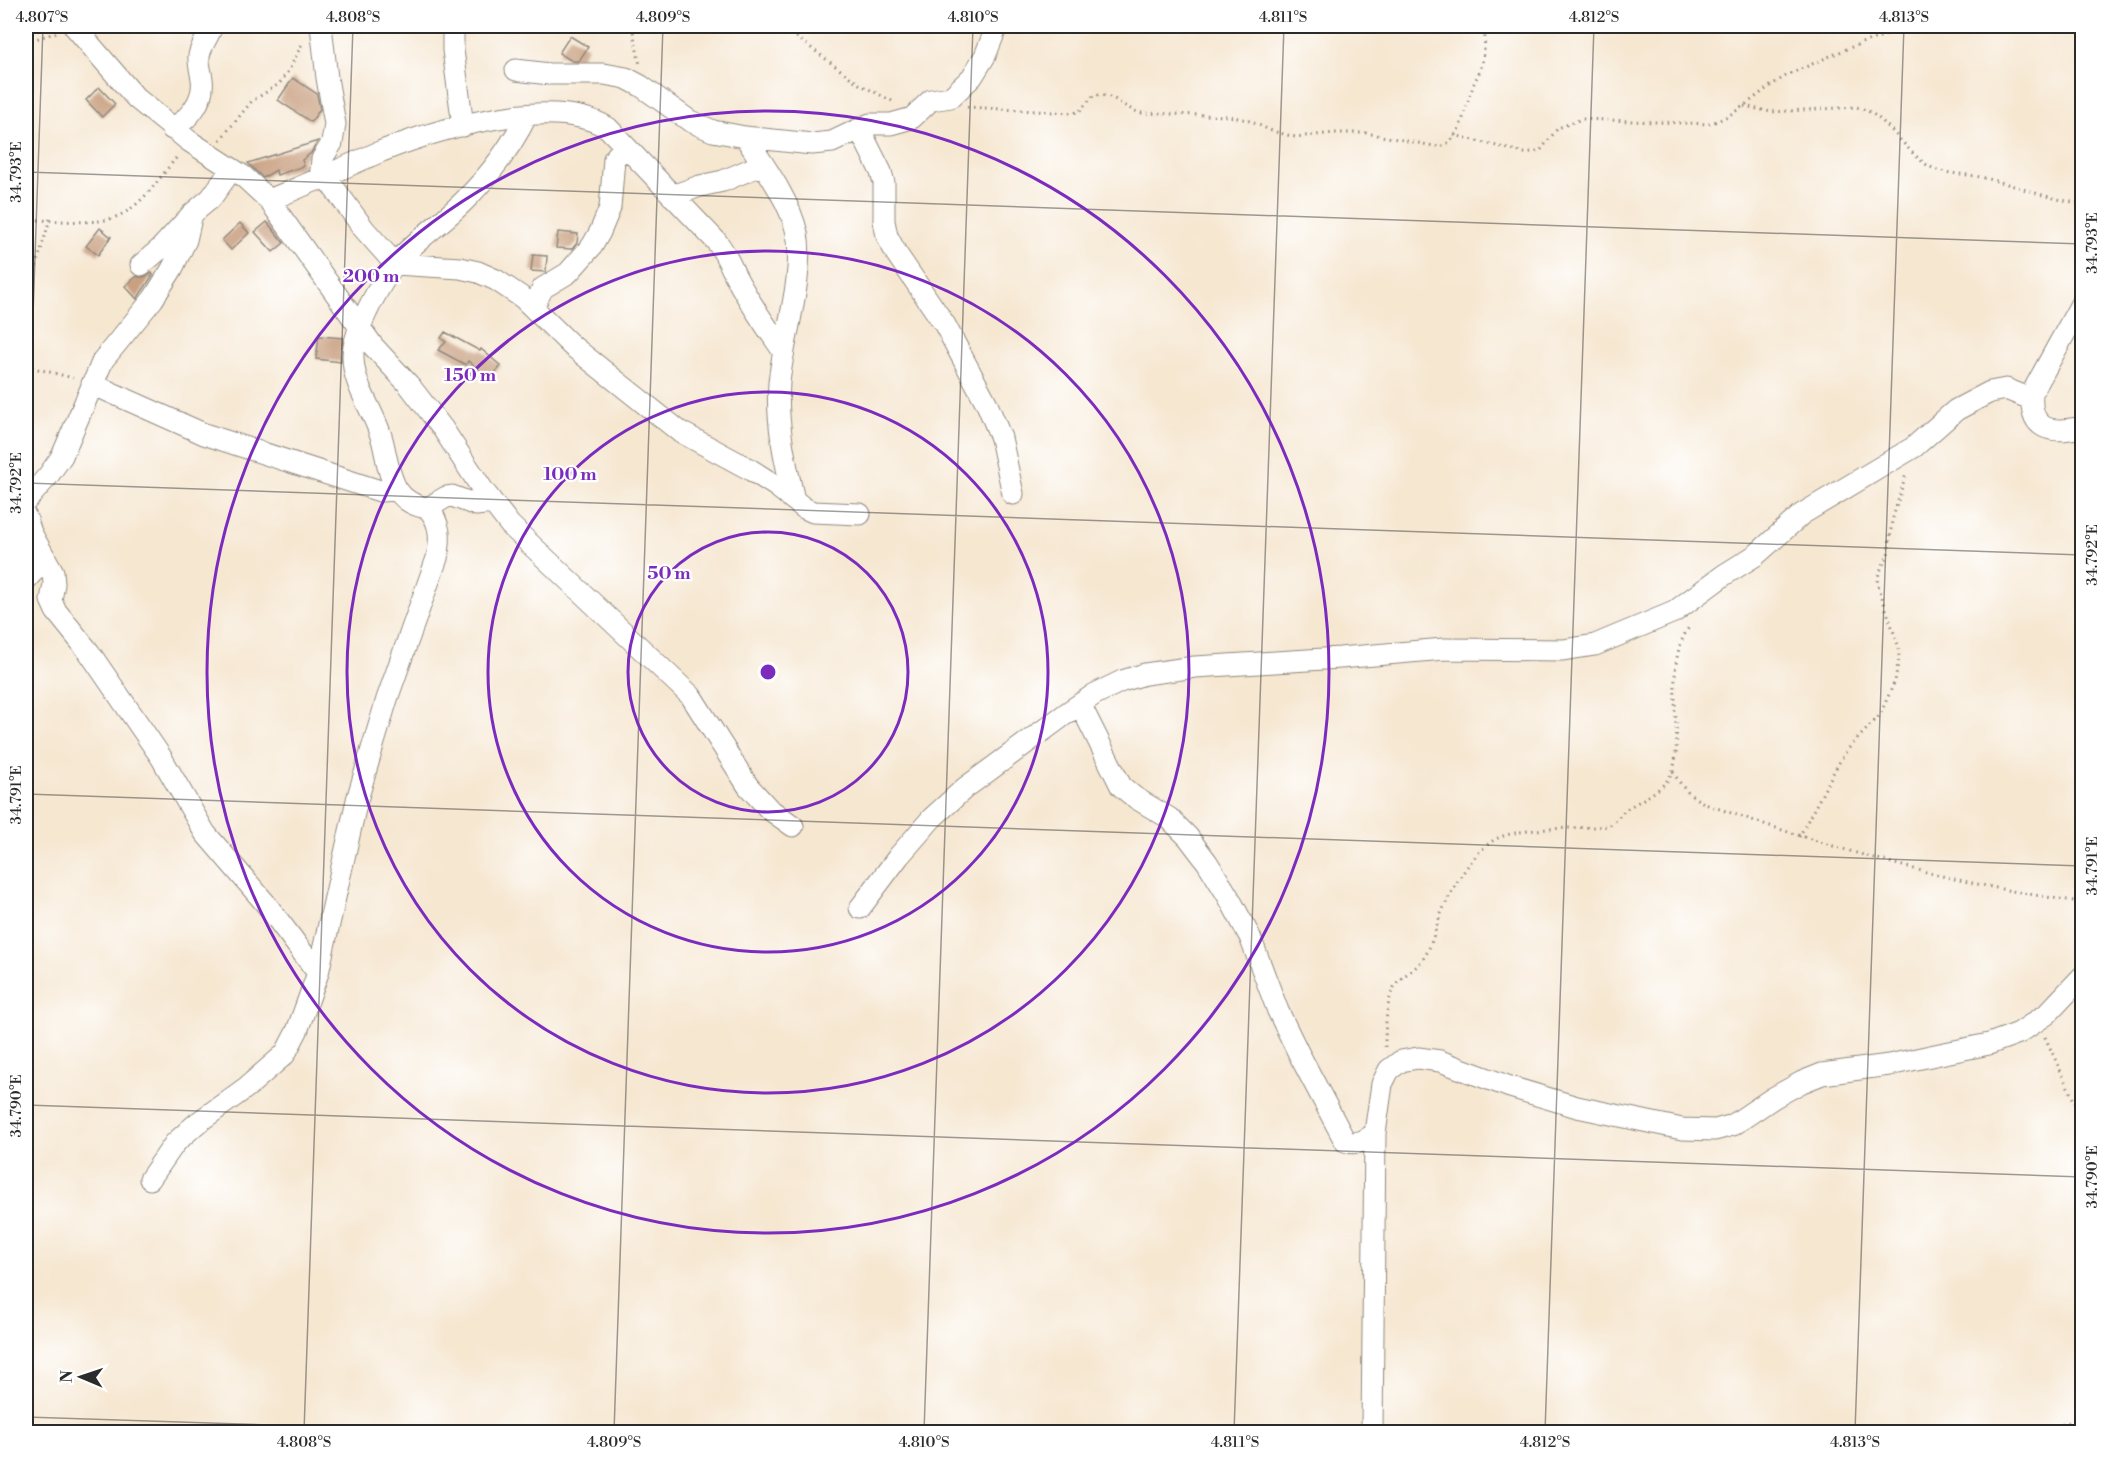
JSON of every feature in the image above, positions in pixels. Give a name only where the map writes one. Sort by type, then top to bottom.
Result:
[{"type":"street","points":[[181,135],[181,124],[199,100],[202,81],[199,54],[212,26]]},
{"type":"street","points":[[453,26],[453,50],[463,126]]},
{"type":"street","points":[[516,70],[549,74],[604,74],[626,78],[690,121],[713,130],[744,137],[812,144],[832,141],[861,130],[870,124],[891,124],[912,118],[931,100],[951,97],[962,88],[985,56],[997,26]]},
{"type":"street","points":[[75,27],[136,98],[181,135],[257,188],[269,200],[373,346],[409,385],[443,429],[492,503],[510,525],[691,696],[748,786],[769,809],[793,826]]},
{"type":"street","points":[[313,31],[327,78],[335,124],[332,143],[322,159],[323,178],[395,264],[460,268],[478,272],[511,288],[571,345],[679,431],[751,470],[813,512],[860,514]]},
{"type":"street","points":[[150,1179],[176,1143],[285,1054],[297,1031],[318,973],[366,769],[387,699],[437,558],[440,539],[436,517],[429,508],[403,498],[396,490],[391,478],[381,433],[364,398],[354,368],[353,352],[359,327],[395,264],[485,179],[503,157],[527,115]]},
{"type":"street","points":[[269,200],[382,151],[463,126],[527,115],[580,117],[596,120],[608,128],[725,253],[734,274],[783,351]]},
{"type":"street","points":[[861,130],[884,183],[884,221],[887,236],[945,325],[987,404],[1001,438],[1013,494]]},
{"type":"street","points":[[744,137],[763,164],[790,213],[797,233],[798,255],[793,300],[783,351],[778,412],[784,456],[794,500]]},
{"type":"street","points":[[533,307],[543,288],[568,273],[596,239],[610,208],[614,159],[625,146]]},
{"type":"street","points":[[672,196],[723,181],[763,164]]},
{"type":"street","points":[[141,265],[211,198],[232,170]]},
{"type":"street","points":[[26,501],[62,456],[103,360],[153,299],[172,269],[186,240],[192,214]]},
{"type":"street","points":[[2082,302],[2032,393],[2031,399],[2031,409],[2038,423],[2049,430],[2063,431],[2082,427]]},
{"type":"street","points":[[92,384],[204,434],[380,491],[396,490]]},
{"type":"street","points":[[860,908],[899,856],[932,818],[990,769],[1080,704],[1122,681],[1145,674],[1195,667],[1444,649],[1563,650],[1595,645],[1674,612],[1724,575],[1756,555],[1802,514],[1885,466],[1917,444],[1956,410],[1990,392],[2006,388],[2031,399]]},
{"type":"street","points":[[429,508],[446,497],[452,496],[476,505],[492,503]]},
{"type":"street","points":[[26,516],[54,578],[51,600],[56,611],[89,652],[161,757],[205,833],[266,904],[318,973]]},
{"type":"street","points":[[26,580],[45,558]]},
{"type":"street","points":[[1080,704],[1121,786],[1169,818],[1188,837],[1228,896],[1250,937],[1278,1011],[1323,1101],[1346,1141],[1352,1144],[1375,1133]]},
{"type":"street","points":[[1372,1432],[1375,1133],[1382,1084],[1389,1070],[1401,1061],[1428,1058],[1520,1091],[1577,1107],[1682,1129],[1715,1130],[1733,1125],[1773,1098],[1822,1074],[1888,1065],[1989,1044],[2019,1033],[2038,1021],[2082,977]]},
{"type":"path","points":[[632,26],[640,58],[640,86]]},
{"type":"path","points":[[782,26],[859,84],[887,97],[912,118]]},
{"type":"path","points":[[964,107],[1071,113],[1079,112],[1094,95],[1102,95],[1111,97],[1136,112],[1229,116],[1295,137],[1366,133],[1439,147],[1444,146],[1454,135],[1466,111],[1471,90],[1482,67],[1486,26]]},
{"type":"path","points":[[1454,135],[1524,153],[1540,151],[1558,128],[1582,120],[1708,124],[1719,121],[1744,106],[1794,72],[1860,43],[1884,36],[1898,26]]},
{"type":"path","points":[[26,42],[75,27]]},
{"type":"path","points":[[210,154],[252,101],[279,84],[313,31]]},
{"type":"path","points":[[1744,106],[1771,112],[1864,108],[1875,115],[1909,151],[1928,166],[1940,171],[1979,176],[2057,200],[2082,204]]},
{"type":"path","points":[[26,220],[109,220],[128,211],[141,199],[181,135]]},
{"type":"path","points":[[26,301],[50,219]]},
{"type":"path","points":[[26,366],[92,384]]},
{"type":"path","points":[[1799,837],[1847,750],[1880,715],[1895,681],[1899,657],[1898,645],[1877,582],[1888,555],[1897,501],[1917,444]]},
{"type":"path","points":[[1389,1070],[1385,1047],[1386,1029],[1389,1007],[1396,984],[1410,973],[1425,956],[1442,910],[1462,876],[1481,851],[1491,841],[1510,833],[1608,826],[1613,824],[1624,811],[1656,791],[1667,781],[1673,772],[1676,733],[1674,675],[1677,653],[1684,633],[1695,620]]},
{"type":"path","points":[[1673,772],[1685,792],[1695,799],[1799,837],[1959,880],[2082,902]]},
{"type":"path","points":[[2038,1021],[2082,1118]]},
{"type":"path","points":[[2039,1432],[2082,1418]]},
{"type":"building","points":[[570,36],[588,47],[579,61],[572,61],[559,53]]},
{"type":"building","points":[[293,78],[317,94],[320,109],[311,122],[278,100]]},
{"type":"building","points":[[99,87],[115,104],[102,117],[86,100]]},
{"type":"building","points":[[318,141],[311,153],[302,160],[304,166],[277,175],[276,170],[263,178],[248,163]]},
{"type":"building","points":[[267,222],[284,243],[273,252],[255,232]]},
{"type":"building","points":[[240,223],[249,233],[231,250],[222,240]]},
{"type":"building","points":[[100,228],[111,237],[98,255],[86,246]]},
{"type":"building","points":[[558,232],[578,234],[577,243],[572,249],[556,248]]},
{"type":"building","points":[[533,255],[547,256],[546,272],[531,271]]},
{"type":"building","points":[[152,273],[153,275],[137,299],[125,286],[136,277],[144,277]]},
{"type":"building","points":[[445,332],[480,351],[481,349],[501,366],[490,379],[468,361],[466,365],[438,350],[446,342],[441,338]]},
{"type":"building","points":[[319,336],[343,338],[341,362],[316,359]]}]
